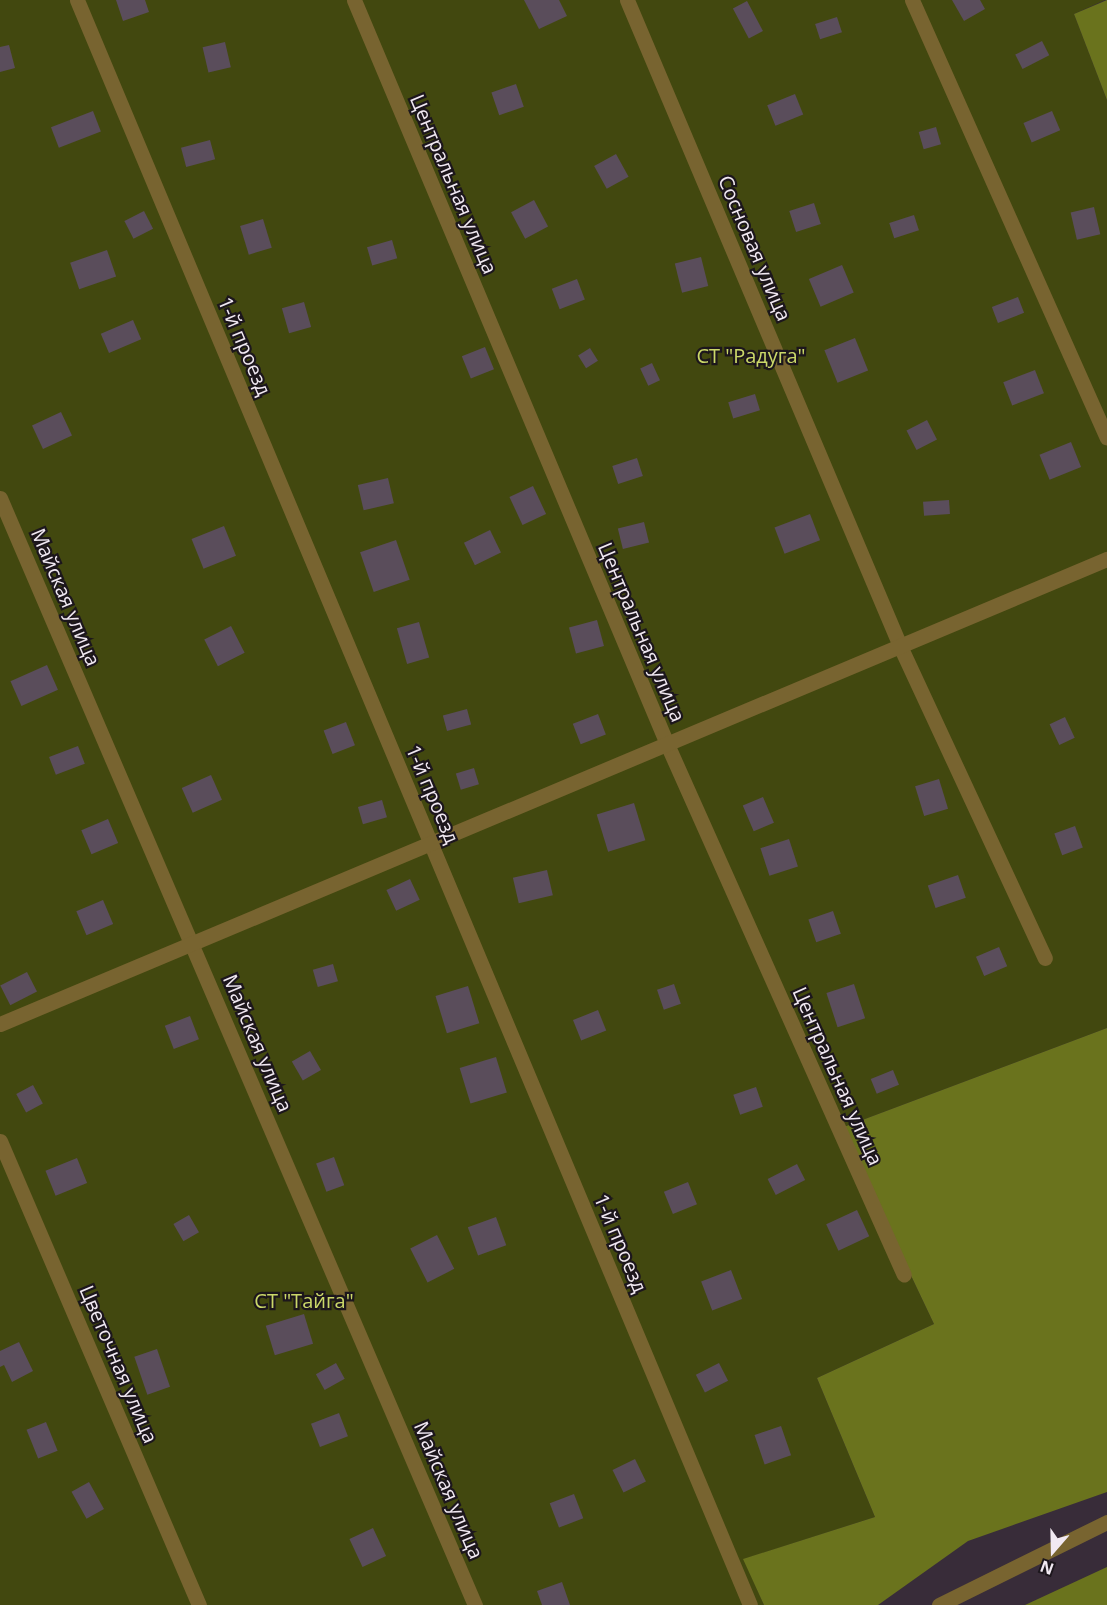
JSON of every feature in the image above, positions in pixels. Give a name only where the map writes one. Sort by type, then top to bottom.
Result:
[{"type":"street","name":"1-й проезд","points":[[77,0],[750,1605]]},
{"type":"street","name":"Центральная улица","points":[[354,0],[667,744],[904,1275]]},
{"type":"street","name":"Сосновая улица","points":[[627,0],[900,646],[1045,958]]},
{"type":"street","points":[[912,0],[1107,438]]},
{"type":"street","name":"Майская улица","points":[[0,498],[193,943],[475,1605]]},
{"type":"street","points":[[0,1024],[1107,559]]},
{"type":"street","name":"Цветочная улица","points":[[0,1141],[199,1605]]},
{"type":"street","points":[[939,1605],[1107,1522]]},
{"type":"green space","points":[[0,0],[1105,0],[1074,14],[1107,100],[1107,1028],[841,1128],[934,1324],[817,1378],[875,1517],[744,1559],[764,1605],[0,1605]]},
{"type":"green space","points":[[1107,0],[1107,100],[1074,14]]},
{"type":"green space","points":[[1107,1028],[1107,1492],[968,1541],[878,1605],[764,1605],[743,1559],[875,1517],[817,1378],[934,1324],[841,1128]]},
{"type":"green space","points":[[1107,1567],[1107,1605],[1025,1605]]},
{"type":"building","points":[[116,0],[145,0],[149,12],[123,21]]},
{"type":"building","points":[[524,0],[559,0],[567,16],[539,29]]},
{"type":"building","points":[[952,0],[980,0],[985,9],[964,21]]},
{"type":"building","points":[[747,1],[763,31],[749,39],[733,9]]},
{"type":"building","points":[[837,17],[842,32],[820,39],[815,24]]},
{"type":"building","points":[[1042,41],[1049,55],[1023,69],[1015,55]]},
{"type":"building","points":[[225,42],[231,67],[208,73],[203,47]]},
{"type":"building","points":[[9,45],[15,68],[0,72],[0,47]]},
{"type":"building","points":[[516,84],[524,107],[499,115],[491,92]]},
{"type":"building","points":[[795,94],[803,114],[775,126],[767,105]]},
{"type":"building","points":[[93,111],[101,132],[59,148],[51,127]]},
{"type":"building","points":[[1052,111],[1060,130],[1032,142],[1023,123]]},
{"type":"building","points":[[936,127],[941,144],[924,149],[919,132]]},
{"type":"building","points":[[210,140],[215,159],[186,167],[181,148]]},
{"type":"building","points":[[616,154],[629,177],[607,189],[594,166]]},
{"type":"building","points":[[534,200],[548,226],[525,239],[511,212]]},
{"type":"building","points":[[814,203],[821,224],[796,232],[789,211]]},
{"type":"building","points":[[1094,207],[1100,234],[1077,240],[1071,212]]},
{"type":"building","points":[[144,211],[153,229],[133,239],[124,221]]},
{"type":"building","points":[[914,215],[919,230],[894,238],[889,223]]},
{"type":"building","points":[[263,219],[272,248],[249,255],[240,226]]},
{"type":"building","points":[[392,240],[397,258],[372,265],[367,247]]},
{"type":"building","points":[[107,250],[116,276],[79,289],[70,263]]},
{"type":"building","points":[[701,257],[708,286],[682,293],[675,264]]},
{"type":"building","points":[[842,265],[854,293],[821,307],[809,279]]},
{"type":"building","points":[[577,279],[585,300],[560,309],[552,289]]},
{"type":"building","points":[[1018,297],[1024,313],[998,323],[992,307]]},
{"type":"building","points":[[304,302],[311,327],[289,333],[282,308]]},
{"type":"building","points":[[133,320],[141,339],[109,353],[101,334]]},
{"type":"building","points":[[855,338],[868,370],[838,383],[824,350]]},
{"type":"building","points":[[485,347],[494,369],[471,379],[462,356]]},
{"type":"building","points":[[590,348],[598,361],[586,368],[578,355]]},
{"type":"building","points":[[652,363],[660,380],[648,386],[640,368]]},
{"type":"building","points":[[1035,370],[1044,393],[1012,406],[1003,382]]},
{"type":"building","points":[[755,394],[760,410],[733,418],[728,402]]},
{"type":"building","points":[[61,412],[72,436],[43,449],[32,426]]},
{"type":"building","points":[[927,420],[937,440],[916,450],[907,430]]},
{"type":"building","points":[[1071,442],[1081,467],[1050,480],[1039,455]]},
{"type":"building","points":[[637,458],[643,476],[618,484],[612,466]]},
{"type":"building","points":[[388,478],[394,503],[364,510],[358,485]]},
{"type":"building","points":[[533,486],[546,514],[523,525],[509,497]]},
{"type":"building","points":[[949,500],[950,514],[924,516],[923,502]]},
{"type":"building","points":[[810,514],[820,540],[785,554],[775,528]]},
{"type":"building","points":[[644,522],[649,542],[623,549],[618,529]]},
{"type":"building","points":[[224,526],[236,556],[204,569],[192,539]]},
{"type":"building","points":[[490,530],[501,552],[475,565],[464,543]]},
{"type":"building","points":[[396,540],[410,580],[374,592],[360,552]]},
{"type":"building","points":[[597,620],[604,646],[576,654],[569,628]]},
{"type":"building","points":[[419,622],[429,658],[407,664],[397,628]]},
{"type":"building","points":[[231,626],[245,653],[218,666],[204,640]]},
{"type":"building","points":[[47,665],[58,690],[21,706],[10,681]]},
{"type":"building","points":[[467,709],[471,724],[447,731],[443,715]]},
{"type":"building","points":[[598,714],[606,735],[581,744],[573,724]]},
{"type":"building","points":[[1065,717],[1075,738],[1059,745],[1050,724]]},
{"type":"building","points":[[346,722],[355,745],[333,754],[324,731]]},
{"type":"building","points":[[78,746],[85,764],[56,775],[49,757]]},
{"type":"building","points":[[474,768],[479,784],[461,790],[456,774]]},
{"type":"building","points":[[211,775],[222,800],[193,813],[182,788]]},
{"type":"building","points":[[939,779],[948,809],[924,816],[915,786]]},
{"type":"building","points":[[763,797],[774,823],[754,831],[743,806]]},
{"type":"building","points":[[382,800],[387,817],[363,824],[358,807]]},
{"type":"building","points":[[634,803],[645,840],[608,852],[597,814]]},
{"type":"building","points":[[108,819],[118,843],[91,854],[81,830]]},
{"type":"building","points":[[1075,826],[1083,848],[1062,855],[1054,834]]},
{"type":"building","points":[[789,839],[798,867],[769,876],[760,848]]},
{"type":"building","points":[[547,870],[553,895],[519,903],[513,878]]},
{"type":"building","points":[[958,875],[966,898],[936,908],[928,885]]},
{"type":"building","points":[[410,879],[420,900],[396,911],[386,890]]},
{"type":"building","points":[[103,900],[113,924],[86,935],[76,911]]},
{"type":"building","points":[[833,911],[841,934],[816,942],[808,919]]},
{"type":"building","points":[[999,947],[1007,966],[984,976],[976,957]]},
{"type":"building","points":[[333,964],[338,981],[318,987],[313,970]]},
{"type":"building","points":[[27,972],[37,992],[10,1005],[0,986]]},
{"type":"building","points":[[674,984],[681,1004],[664,1010],[657,990]]},
{"type":"building","points":[[854,984],[865,1018],[838,1027],[826,993]]},
{"type":"building","points":[[468,986],[479,1023],[447,1033],[435,996]]},
{"type":"building","points":[[598,1010],[606,1030],[581,1041],[573,1020]]},
{"type":"building","points":[[190,1016],[199,1039],[174,1049],[165,1026]]},
{"type":"building","points":[[310,1051],[321,1070],[303,1081],[292,1062]]},
{"type":"building","points":[[496,1057],[507,1092],[470,1103],[460,1068]]},
{"type":"building","points":[[893,1070],[899,1085],[877,1094],[871,1079]]},
{"type":"building","points":[[33,1085],[43,1104],[26,1112],[16,1094]]},
{"type":"building","points":[[756,1087],[763,1107],[740,1115],[733,1095]]},
{"type":"building","points":[[334,1157],[344,1185],[326,1192],[316,1163]]},
{"type":"building","points":[[77,1158],[87,1183],[56,1196],[45,1171]]},
{"type":"building","points":[[797,1164],[805,1180],[776,1195],[768,1179]]},
{"type":"building","points":[[688,1182],[697,1204],[673,1214],[664,1192]]},
{"type":"building","points":[[857,1210],[869,1236],[838,1251],[826,1224]]},
{"type":"building","points":[[189,1215],[199,1232],[183,1241],[173,1224]]},
{"type":"building","points":[[496,1217],[506,1245],[478,1255],[468,1227]]},
{"type":"building","points":[[437,1235],[454,1269],[428,1282],[410,1249]]},
{"type":"building","points":[[731,1270],[742,1299],[712,1310],[701,1281]]},
{"type":"building","points":[[304,1314],[313,1344],[275,1355],[266,1326]]},
{"type":"building","points":[[19,1342],[33,1371],[12,1382],[4,1365],[0,1367],[0,1351]]},
{"type":"building","points":[[157,1349],[170,1387],[147,1395],[134,1357]]},
{"type":"building","points":[[336,1363],[345,1379],[325,1390],[316,1374]]},
{"type":"building","points":[[719,1363],[728,1381],[705,1393],[696,1375]]},
{"type":"building","points":[[339,1413],[348,1436],[320,1447],[311,1424]]},
{"type":"building","points":[[46,1422],[58,1451],[38,1459],[27,1430]]},
{"type":"building","points":[[781,1426],[791,1455],[765,1464],[755,1435]]},
{"type":"building","points":[[635,1459],[646,1481],[623,1492],[613,1470]]},
{"type":"building","points":[[89,1482],[104,1509],[87,1519],[72,1492]]},
{"type":"building","points":[[574,1494],[583,1518],[559,1528],[550,1503]]},
{"type":"building","points":[[373,1528],[386,1556],[363,1567],[349,1539]]},
{"type":"building","points":[[562,1582],[570,1605],[542,1605],[537,1591]]},
{"type":"park label","name":"СТ \"Радуга\"","points":[[751,355]]},
{"type":"park label","name":"СТ \"Тайга\"","points":[[304,1300]]}]
